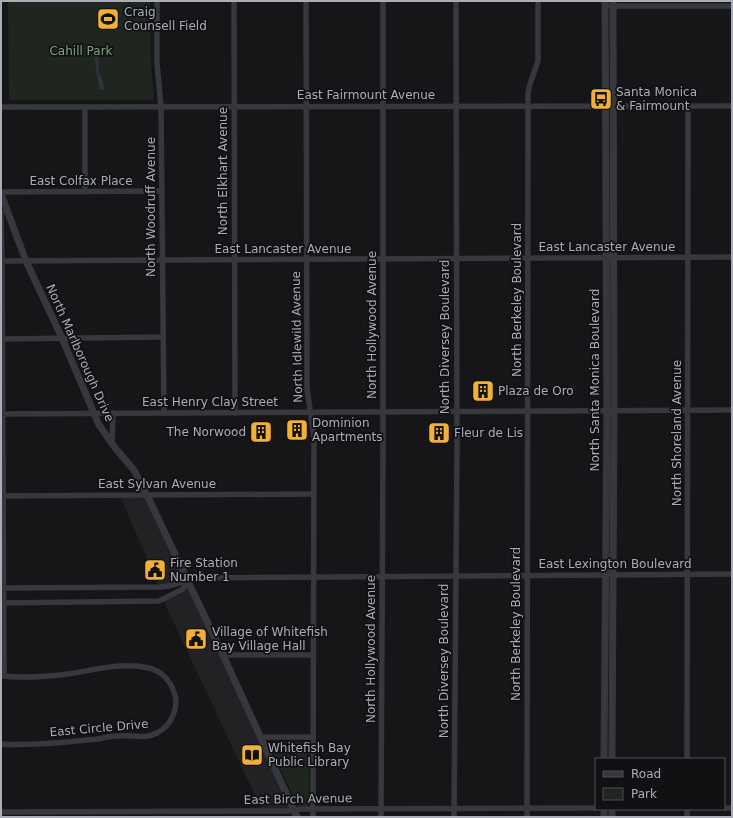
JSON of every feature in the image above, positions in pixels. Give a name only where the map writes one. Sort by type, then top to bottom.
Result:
[{"type":"street","name":"North Woodruff Avenue","points":[[157,1],[157,63],[161,107],[164,413]]},
{"type":"street","name":"North Elkhart Avenue","points":[[234,1],[235,413]]},
{"type":"street","name":"North Idlewild Avenue","points":[[306,1],[307,389],[313,418],[314,436],[313,817]]},
{"type":"street","name":"North Hollywood Avenue","points":[[381,817],[383,576],[383,1]]},
{"type":"street","name":"North Diversey Boulevard","points":[[454,817],[456,1]]},
{"type":"street","name":"North Berkeley Boulevard","points":[[527,817],[528,105],[530,84],[538,61],[538,1]]},
{"type":"street","points":[[609,4],[703,3],[732,6]]},
{"type":"street","name":"North Santa Monica Boulevard","points":[[609,4],[606,105],[606,257],[613,575],[612,758]]},
{"type":"street","name":"North Santa Monica Boulevard","points":[[604,758],[604,575],[614,258],[613,105],[609,4]]},
{"type":"street","name":"East Fairmount Avenue","points":[[1,107],[528,105],[732,106]]},
{"type":"street","name":"North Shoreland Avenue","points":[[687,758],[688,106]]},
{"type":"street","points":[[85,107],[85,192]]},
{"type":"street","name":"East Colfax Place","points":[[1,193],[162,191]]},
{"type":"street","name":"North Marlborough Drive","points":[[1,193],[26,261],[62,338],[99,425],[112,444],[134,470],[147,495],[223,655],[295,814]]},
{"type":"street","points":[[1,212],[2,676]]},
{"type":"street","name":"East Lancaster Avenue","points":[[2,261],[732,257]]},
{"type":"street","points":[[2,339],[163,337]]},
{"type":"street","name":"East Henry Clay Street","points":[[1,414],[732,410]]},
{"type":"street","points":[[112,444],[113,413]]},
{"type":"street","name":"East Sylvan Avenue","points":[[2,496],[314,494]]},
{"type":"street","name":"East Lexington Boulevard","points":[[2,588],[159,587],[169,586],[195,578],[732,574]]},
{"type":"street","points":[[2,602],[159,601],[182,589],[187,581]]},
{"type":"street","points":[[223,655],[313,655]]},
{"type":"street","name":"East Circle Drive","points":[[1,744],[57,743],[114,736],[151,736],[168,724],[172,718],[176,706],[175,695],[170,682],[157,671],[149,668],[130,666],[106,667],[60,675],[32,677],[2,676]]},
{"type":"street","points":[[260,737],[313,737]]},
{"type":"street","points":[[276,810],[286,807],[288,804],[288,798]]},
{"type":"street","name":"East Birch Avenue","points":[[1,812],[276,810],[295,814],[313,810],[381,808],[595,808]]},
{"type":"street","points":[[233,811],[236,817]]},
{"type":"shaded area","points":[[88,46],[98,50],[99,73],[103,81],[104,90],[99,88],[94,52],[87,48]]},
{"type":"shaded area","points":[[120,495],[147,495],[294,811],[262,810],[163,599],[183,589],[187,581],[159,587]]},
{"type":"green space","name":"Cahill Park","points":[[8,1],[150,1],[151,66],[154,100],[9,100]]},
{"type":"green space","points":[[267,742],[309,742],[309,806],[298,806]]},
{"type":"place","name":"Craig Counsell Field","points":[[108,19]]},
{"type":"place","name":"Santa Monica & Fairmount","points":[[601,99]]},
{"type":"place","name":"Plaza de Oro","points":[[483,391]]},
{"type":"place","name":"Dominion Apartments","points":[[297,430]]},
{"type":"place","name":"The Norwood","points":[[261,432]]},
{"type":"place","name":"Fleur de Lis","points":[[439,433]]},
{"type":"place","name":"Fire Station Number 1","points":[[155,570]]},
{"type":"place","name":"Village of Whitefish Bay Village Hall","points":[[196,639]]},
{"type":"place","name":"Whitefish Bay Public Library","points":[[252,755]]}]
